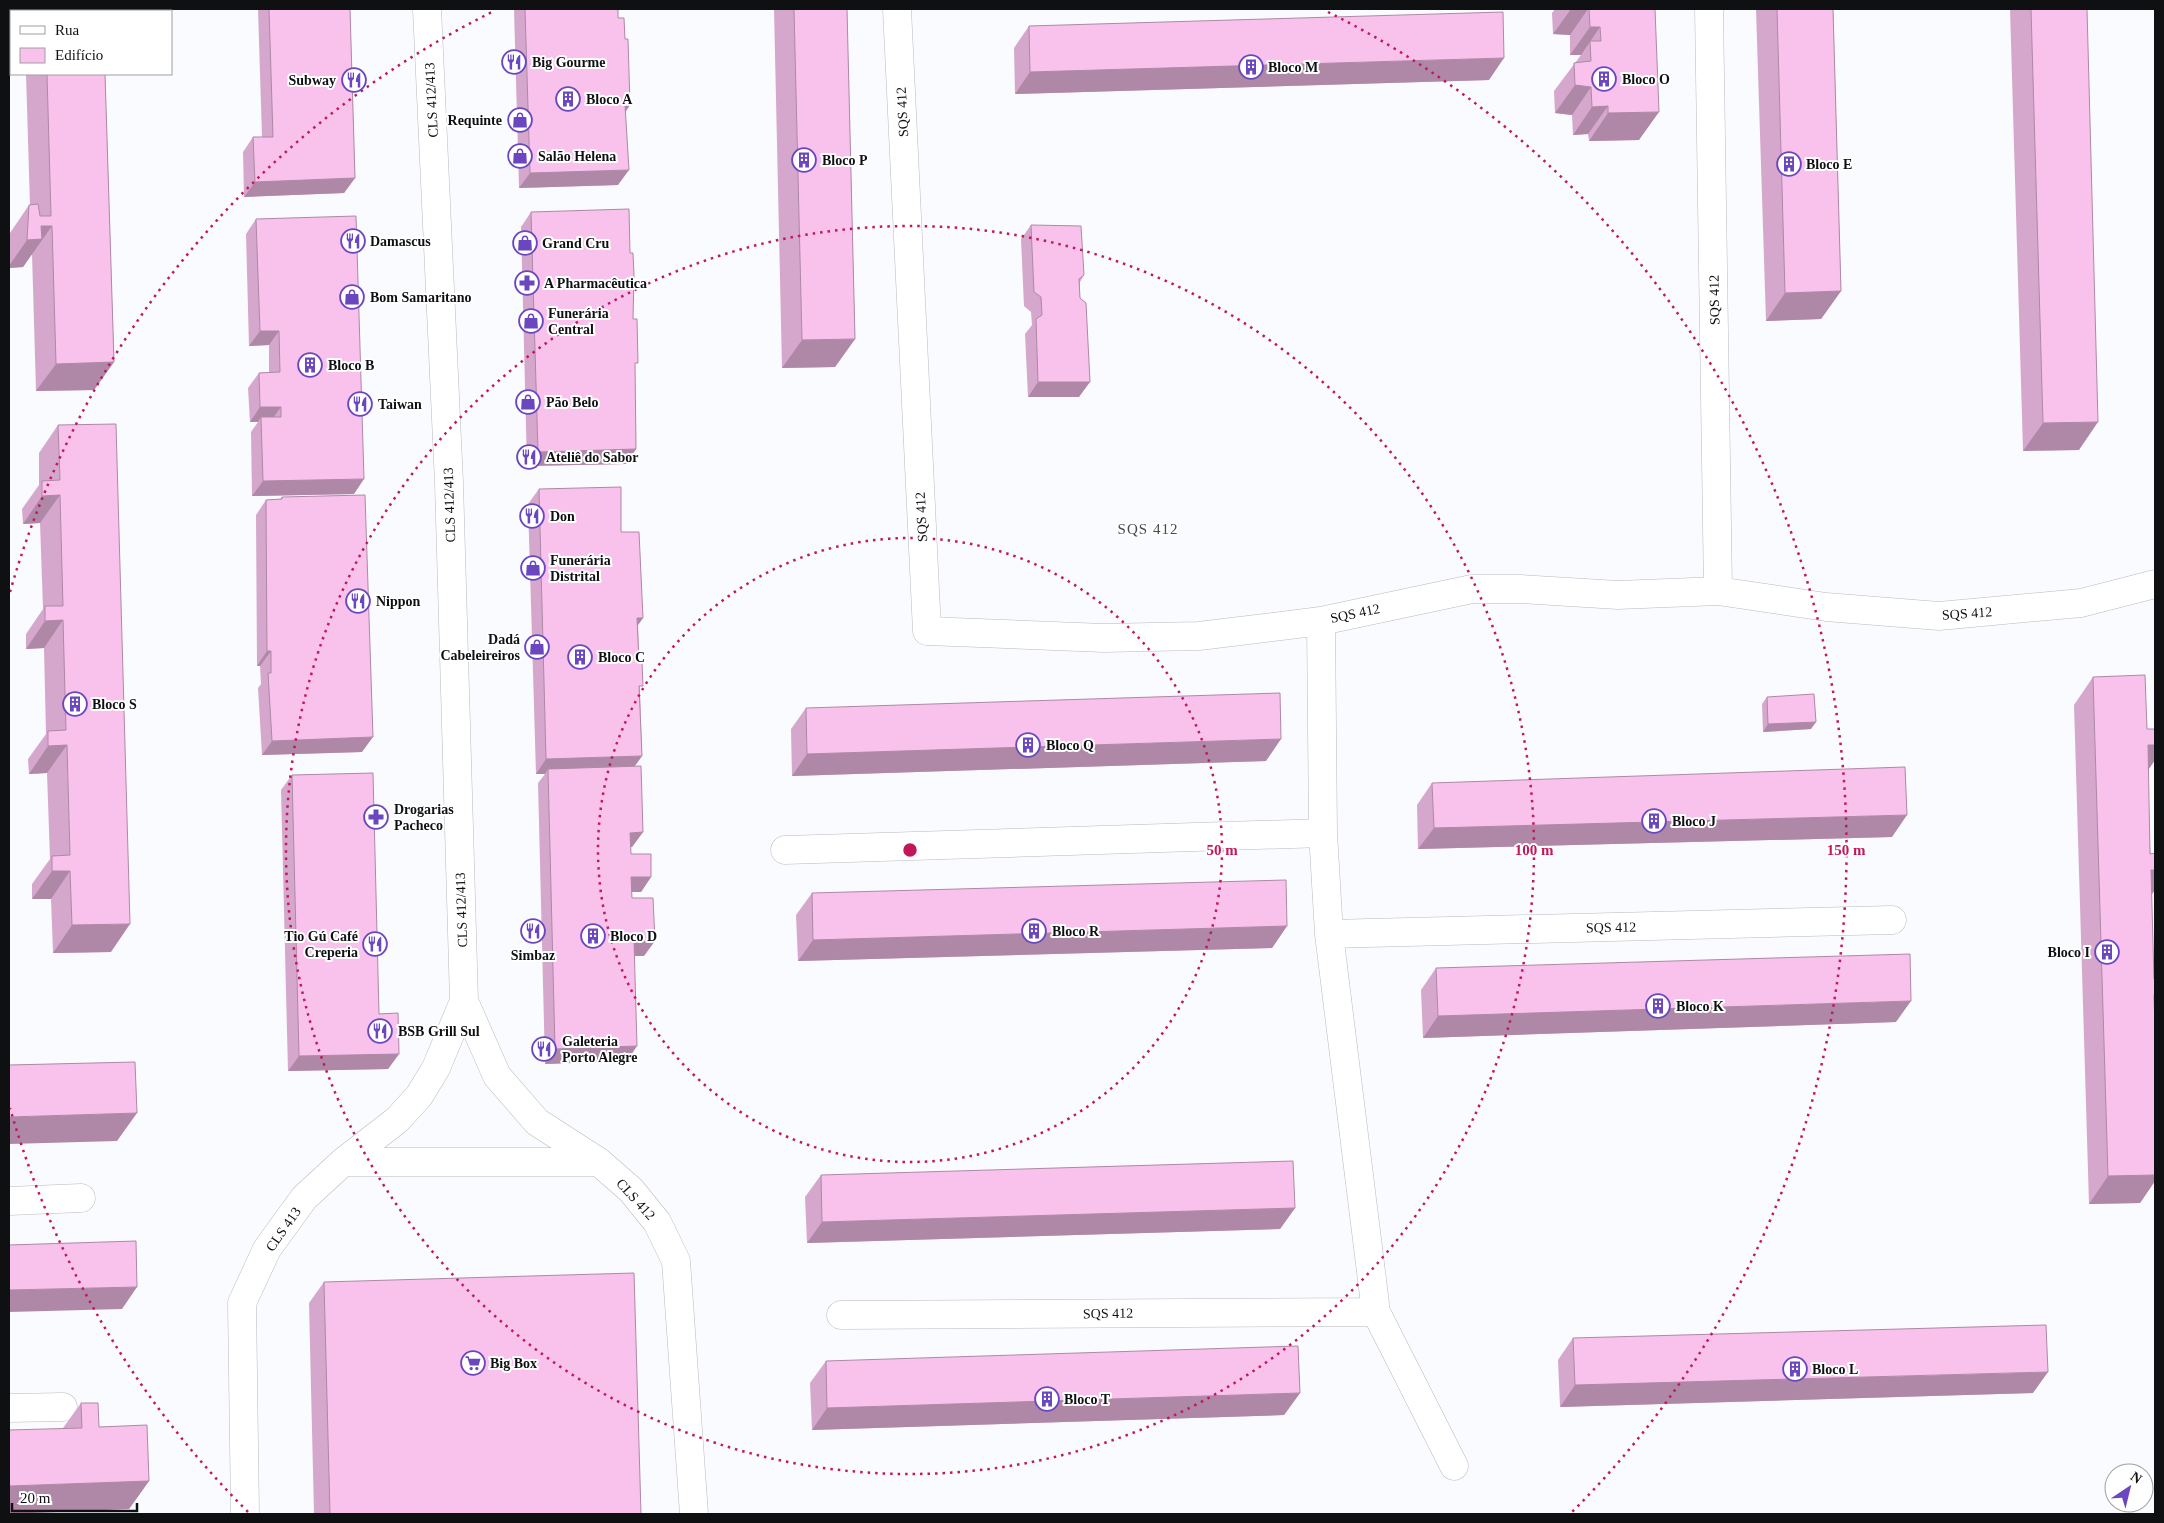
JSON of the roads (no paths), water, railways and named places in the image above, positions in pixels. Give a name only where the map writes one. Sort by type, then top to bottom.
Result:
[{"type":"street","name":"CLS 412/413","points":[[427,9],[449,493],[464,1001]]},
{"type":"street","name":"SQS 412","points":[[897,9],[927,630],[1104,638],[1199,636],[1321,620],[1472,589],[1520,589],[1618,595],[1718,591],[1826,607],[1939,616],[2081,603],[2155,584]]},
{"type":"street","name":"SQS 412","points":[[1709,9],[1718,591]]},
{"type":"street","name":"SQS 412","points":[[1321,620],[1323,833],[1329,934],[1376,1312],[1454,1466]]},
{"type":"street","points":[[785,850],[1323,833]]},
{"type":"street","name":"SQS 412","points":[[1329,934],[1892,920]]},
{"type":"street","name":"CLS 413","points":[[245,1514],[242,1303],[267,1249],[299,1205],[343,1162],[397,1120],[419,1096],[436,1068],[464,1001]]},
{"type":"street","name":"CLS 412","points":[[464,1001],[498,1076],[537,1122],[599,1162],[631,1190],[657,1222],[676,1261],[694,1514]]},
{"type":"street","points":[[343,1162],[599,1162]]},
{"type":"street","points":[[9,1201],[80,1198]]},
{"type":"street","name":"SQS 412","points":[[841,1315],[1376,1312]]},
{"type":"street","points":[[9,1408],[63,1406]]},
{"type":"place","name":"Big Gourme","points":[[514,62]]},
{"type":"place","name":"Bloco M","points":[[1251,67]]},
{"type":"place","name":"Bloco O","points":[[1604,79]]},
{"type":"place","name":"Subway","points":[[354,80]]},
{"type":"place","name":"Bloco A","points":[[568,99]]},
{"type":"place","name":"Requinte","points":[[520,120]]},
{"type":"place","name":"Salão Helena","points":[[520,156]]},
{"type":"place","name":"Bloco P","points":[[804,160]]},
{"type":"place","name":"Bloco E","points":[[1789,164]]},
{"type":"place","name":"Damascus","points":[[353,241]]},
{"type":"place","name":"Grand Cru","points":[[525,243]]},
{"type":"place","name":"A Pharmacêutica","points":[[527,283]]},
{"type":"place","name":"Bom Samaritano","points":[[352,297]]},
{"type":"place","name":"Funerária Central","points":[[531,321]]},
{"type":"place","name":"Bloco B","points":[[310,365]]},
{"type":"place","name":"Pão Belo","points":[[528,402]]},
{"type":"place","name":"Taiwan","points":[[360,404]]},
{"type":"place","name":"Ateliê do Sabor","points":[[529,457]]},
{"type":"place","name":"Don","points":[[532,516]]},
{"type":"place","name":"Funerária Distrital","points":[[533,568]]},
{"type":"place","name":"Nippon","points":[[358,601]]},
{"type":"place","name":"Dadá Cabeleireiros","points":[[537,647]]},
{"type":"place","name":"Bloco C","points":[[580,657]]},
{"type":"place","name":"Bloco S","points":[[75,704]]},
{"type":"place","name":"Bloco Q","points":[[1028,745]]},
{"type":"place","name":"Drogarias Pacheco","points":[[376,817]]},
{"type":"place","name":"Bloco J","points":[[1654,821]]},
{"type":"place","name":"Simbaz","points":[[533,931]]},
{"type":"place","name":"Bloco R","points":[[1034,931]]},
{"type":"place","name":"Bloco D","points":[[593,936]]},
{"type":"place","name":"Tio Gú Café Creperia","points":[[375,944]]},
{"type":"place","name":"Bloco I","points":[[2107,952]]},
{"type":"place","name":"Bloco K","points":[[1658,1006]]},
{"type":"place","name":"BSB Grill Sul","points":[[380,1031]]},
{"type":"place","name":"Galeteria Porto Alegre","points":[[544,1049]]},
{"type":"place","name":"Big Box","points":[[473,1363]]},
{"type":"place","name":"Bloco L","points":[[1795,1369]]},
{"type":"place","name":"Bloco T","points":[[1047,1399]]},
{"type":"district","name":"SQS 412","points":[[1148,529]]}]
